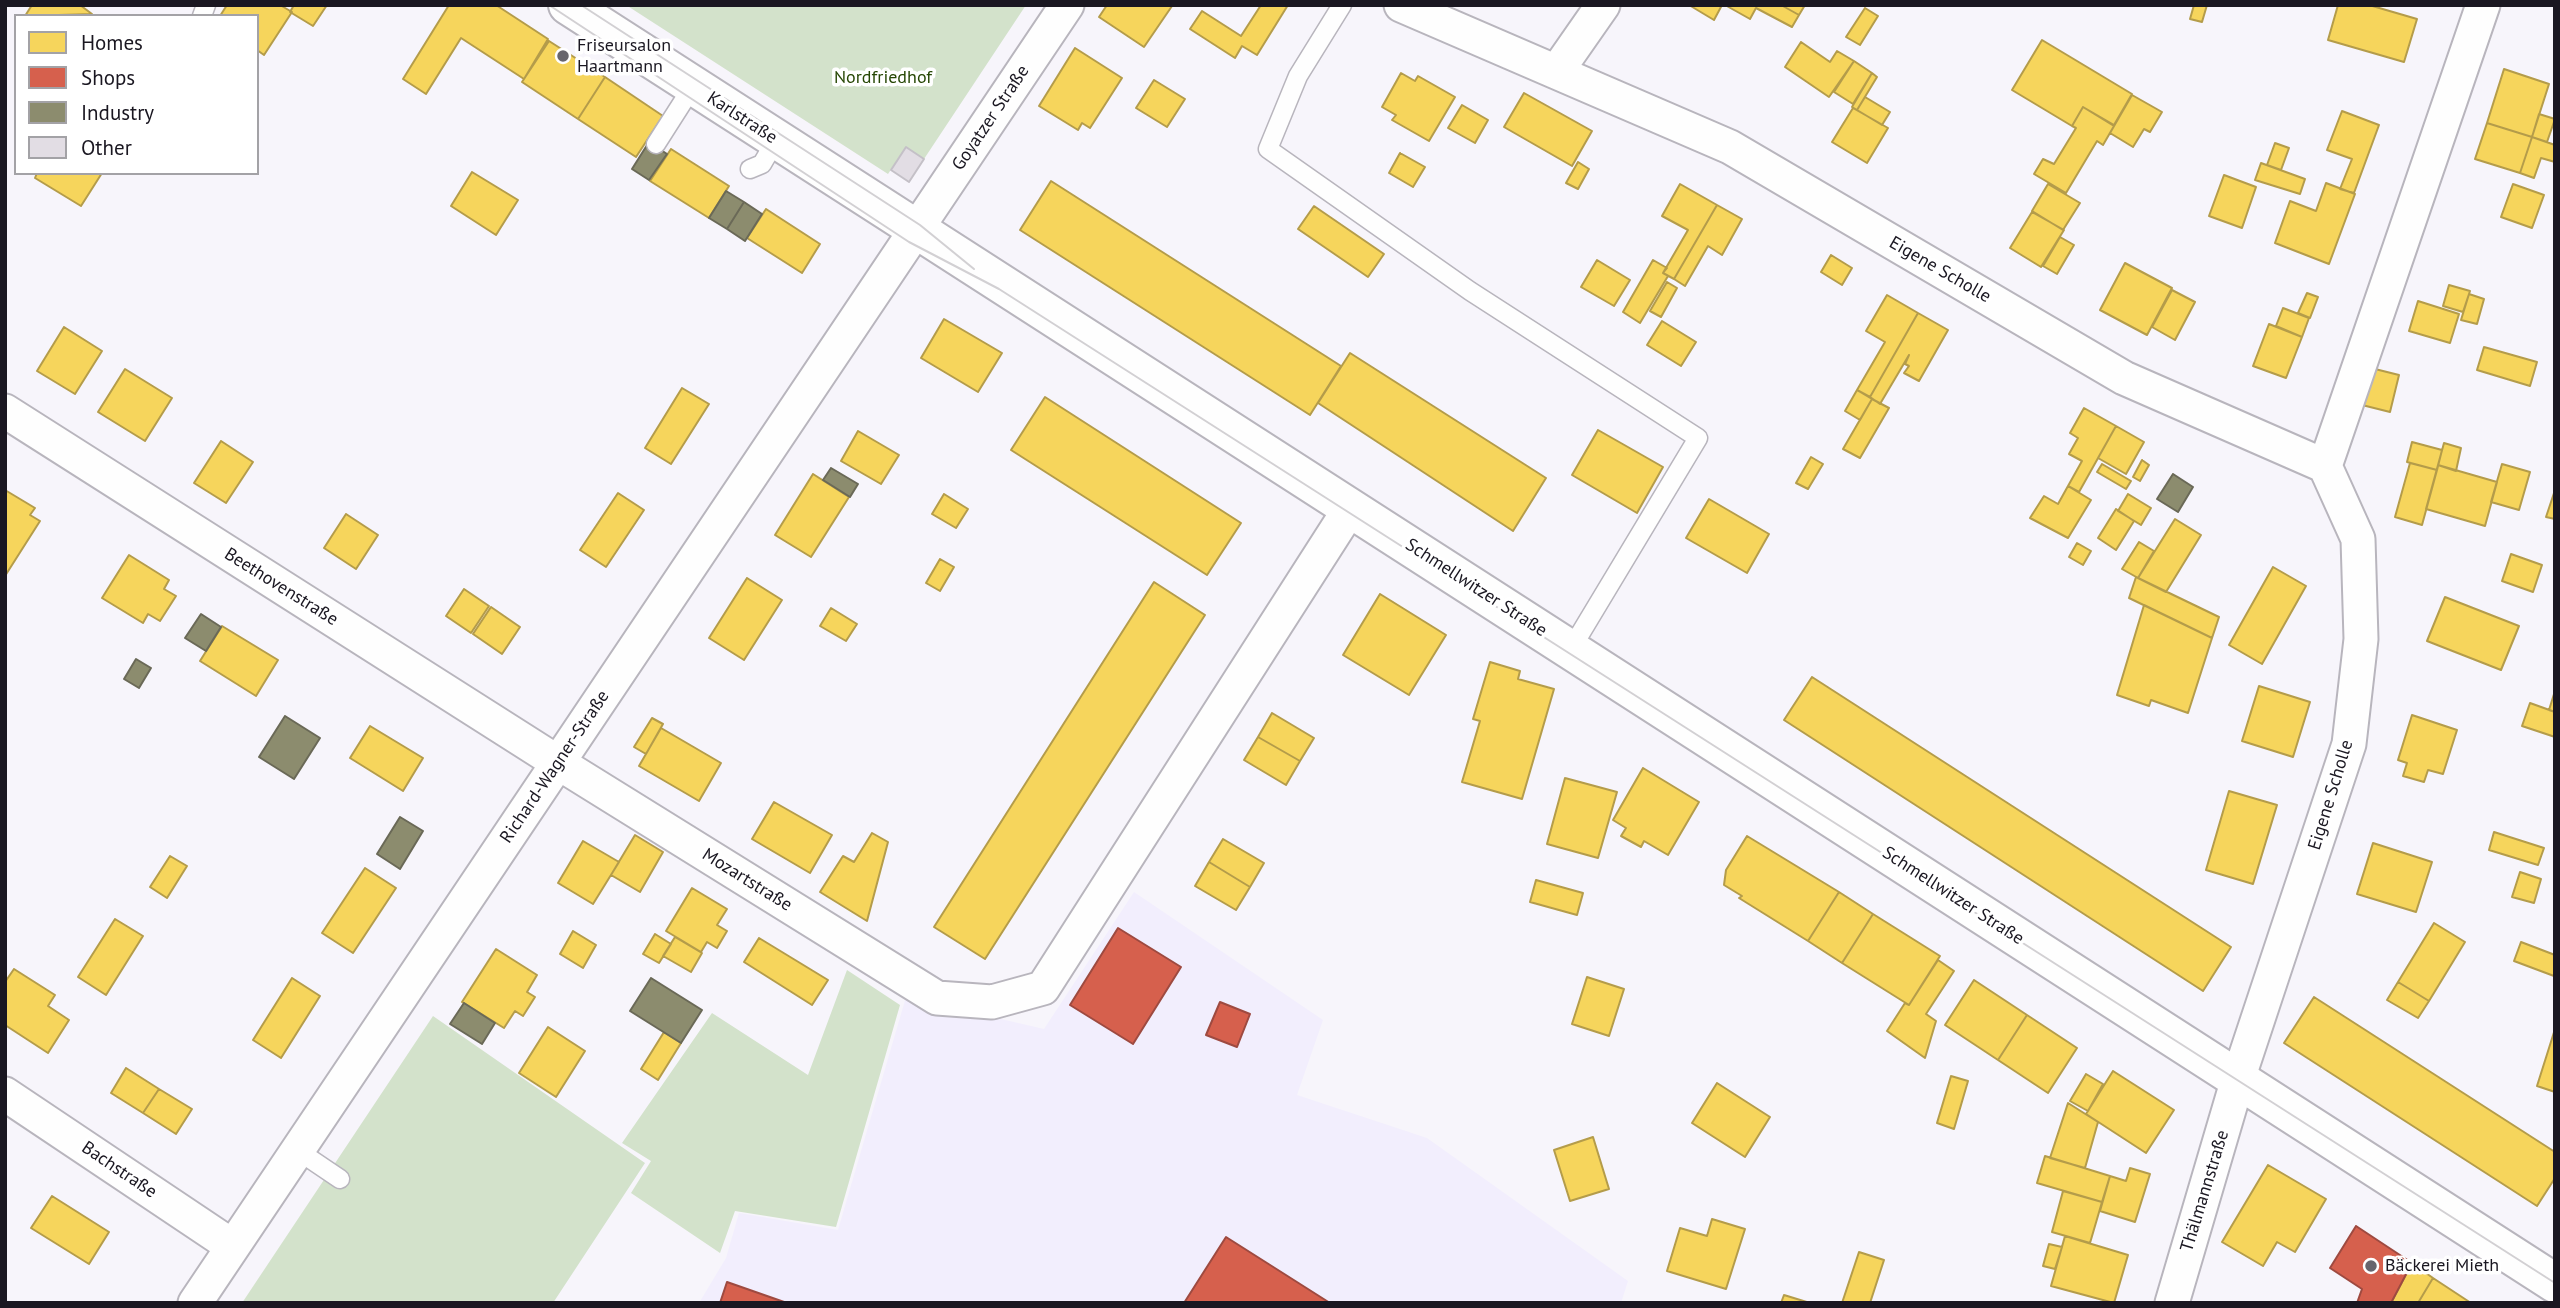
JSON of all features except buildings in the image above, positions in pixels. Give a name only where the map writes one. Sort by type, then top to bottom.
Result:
[{"type":"street","name":"Karlstraße","points":[[568,5],[693,86],[763,162],[916,231]]},
{"type":"street","name":"Goyatzer Straße","points":[[916,231],[1067,5]]},
{"type":"street","name":"Eigene Scholle","points":[[1401,5],[1730,147],[2124,378],[2325,466],[2358,539],[2361,639],[2349,744],[2238,1079]]},
{"type":"street","points":[[1557,71],[1603,5]]},
{"type":"street","points":[[2325,466],[2483,5]]},
{"type":"street","name":"Schmellwitzer Straße","points":[[916,231],[1351,507],[2555,1283]]},
{"type":"street","name":"Richard-Wagner-Straße","points":[[195,1303],[916,231]]},
{"type":"street","name":"Beethovenstraße","points":[[5,411],[557,762]]},
{"type":"street","name":"Mozartstraße","points":[[557,762],[937,998],[992,1002],[1043,988],[1351,507]]},
{"type":"street","name":"Thälmannstraße","points":[[2172,1303],[2238,1079]]},
{"type":"street","name":"Bachstraße","points":[[5,1094],[232,1246]]},
{"type":"lane","points":[[1342,5],[1298,76],[1268,149],[1471,291],[1698,438],[1571,649]]},
{"type":"lane","points":[[656,144],[693,86]]},
{"type":"lane","points":[[297,1150],[340,1179]]},
{"type":"shaded area","points":[[1134,892],[1323,1020],[1297,1095],[1427,1138],[1628,1281],[1621,1303],[699,1303],[726,1258],[739,1213],[838,1230],[906,997],[1044,1029]]},
{"type":"green space","name":"Nordfriedhof","points":[[626,5],[1026,5],[924,159],[906,147],[888,174]]},
{"type":"green space","points":[[847,970],[900,1005],[836,1227],[735,1211],[720,1253],[631,1193],[651,1161],[622,1143],[712,1013],[808,1075]]},
{"type":"green space","points":[[433,1016],[645,1163],[553,1303],[242,1303]]},
{"type":"tram line","points":[[549,5],[909,242],[999,289],[2555,1283]]},
{"type":"tram line","points":[[581,5],[920,225],[974,269]]},
{"type":"place","name":"Friseursalon Haartmann","points":[[563,56]]},
{"type":"place","name":"Bäckerei Mieth","points":[[2371,1266]]}]
